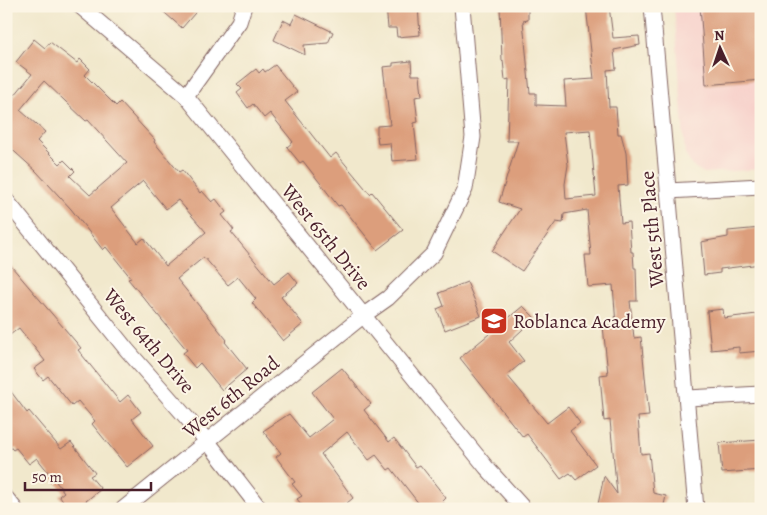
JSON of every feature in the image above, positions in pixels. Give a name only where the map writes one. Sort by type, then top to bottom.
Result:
[{"type":"street","name":"West 65th Drive","points":[[80,6],[186,96],[486,467],[524,509]]},
{"type":"street","points":[[186,96],[239,22],[244,6]]},
{"type":"street","name":"West 6th Road","points":[[123,509],[364,314],[388,298],[434,253],[465,189],[473,137],[462,6]]},
{"type":"street","name":"West 5th Place","points":[[652,6],[688,398],[696,509]]},
{"type":"street","points":[[668,191],[761,186]]},
{"type":"street","name":"West 64th Drive","points":[[6,200],[127,350],[208,442],[260,509]]},
{"type":"street","points":[[688,398],[761,394]]},
{"type":"street","points":[[6,498],[15,509]]},
{"type":"shaded area","points":[[674,6],[761,6],[761,169],[704,173],[692,166],[685,154]]},
{"type":"building","points":[[157,6],[201,6],[182,28]]},
{"type":"building","points":[[386,6],[418,6],[420,35],[397,37],[396,28],[388,28]]},
{"type":"building","points":[[500,6],[528,6],[528,20],[523,21],[530,93],[536,93],[536,105],[566,106],[564,81],[594,79],[586,6],[609,6],[613,38],[639,36],[640,45],[614,50],[616,69],[607,70],[609,107],[616,107],[618,134],[621,134],[626,153],[628,185],[618,186],[621,223],[629,222],[631,252],[633,252],[634,268],[636,268],[637,301],[630,301],[634,338],[641,337],[649,416],[638,417],[641,454],[649,453],[653,493],[666,496],[663,509],[597,509],[604,476],[617,494],[610,420],[604,421],[600,375],[608,374],[603,326],[616,325],[613,285],[588,287],[585,255],[591,255],[587,210],[564,214],[563,223],[556,222],[522,271],[492,251],[520,209],[499,202],[518,141],[507,141],[509,79],[505,80],[502,61]],"holes":[[[590,130],[596,196],[566,199],[565,184],[568,165],[564,132]]]},
{"type":"building","points":[[700,6],[761,6],[761,80],[706,85]]},
{"type":"building","points":[[296,14],[333,32],[328,43],[304,45],[305,55],[274,40],[283,20],[291,24]]},
{"type":"building","points":[[34,39],[45,48],[50,42],[77,63],[80,59],[90,69],[85,75],[116,106],[120,102],[155,140],[154,142],[179,172],[182,170],[200,193],[202,191],[212,202],[216,199],[226,212],[222,215],[234,230],[231,232],[274,284],[289,272],[298,283],[281,297],[303,324],[283,341],[252,303],[256,299],[238,277],[228,285],[204,257],[177,279],[227,340],[225,342],[247,369],[222,390],[200,363],[195,368],[183,353],[187,350],[128,279],[131,278],[106,247],[103,250],[71,209],[36,171],[6,144],[6,98],[10,101],[32,74],[16,62]],"holes":[[[44,81],[86,121],[88,120],[127,163],[90,195],[70,176],[75,171],[64,160],[60,164],[37,141],[45,132],[20,110]],[[143,181],[166,209],[178,200],[206,232],[166,266],[144,238],[138,243],[111,208]]]},
{"type":"building","points":[[411,61],[412,75],[420,75],[422,96],[415,97],[418,122],[414,123],[418,159],[392,161],[390,143],[378,144],[377,135],[377,126],[390,125],[383,67],[393,66],[393,63]]},
{"type":"building","points":[[275,65],[297,92],[285,101],[330,158],[336,153],[370,194],[372,192],[403,230],[377,250],[341,205],[338,206],[303,161],[300,163],[287,147],[293,142],[270,113],[264,118],[253,104],[248,108],[237,93],[242,89],[237,84],[256,69],[259,73],[263,69],[265,72]]},
{"type":"building","points":[[761,228],[761,264],[720,269],[720,273],[704,275],[701,242],[728,237],[728,231]]},
{"type":"building","points":[[6,260],[81,348],[78,350],[120,402],[128,395],[141,412],[132,419],[153,446],[127,467],[92,424],[95,421],[78,401],[72,406],[48,376],[43,380],[34,369],[45,361],[19,328],[6,338]]},
{"type":"building","points":[[467,282],[481,316],[445,330],[437,309],[444,306],[439,293]]},
{"type":"building","points":[[523,306],[535,318],[509,342],[524,361],[507,375],[547,423],[568,407],[580,423],[570,431],[596,465],[576,480],[570,473],[561,479],[527,434],[523,437],[460,358]]},
{"type":"building","points":[[723,309],[724,318],[757,314],[761,351],[739,353],[739,347],[711,350],[707,311]]},
{"type":"building","points":[[342,368],[371,404],[364,410],[389,442],[394,438],[416,467],[420,465],[446,498],[442,502],[449,509],[423,509],[391,468],[388,470],[376,455],[369,460],[347,432],[321,454],[353,498],[340,509],[305,509],[297,499],[302,496],[292,484],[295,482],[276,457],[281,453],[263,431],[289,414],[309,438],[333,419],[312,392]]},
{"type":"building","points":[[6,385],[27,413],[29,411],[61,449],[71,442],[95,473],[90,476],[101,489],[76,509],[69,509],[59,496],[64,492],[37,458],[29,464],[16,448],[13,450],[6,442]]},
{"type":"building","points":[[761,440],[761,470],[722,473],[719,443]]},
{"type":"place","name":"Roblanca Academy","points":[[494,321]]}]
